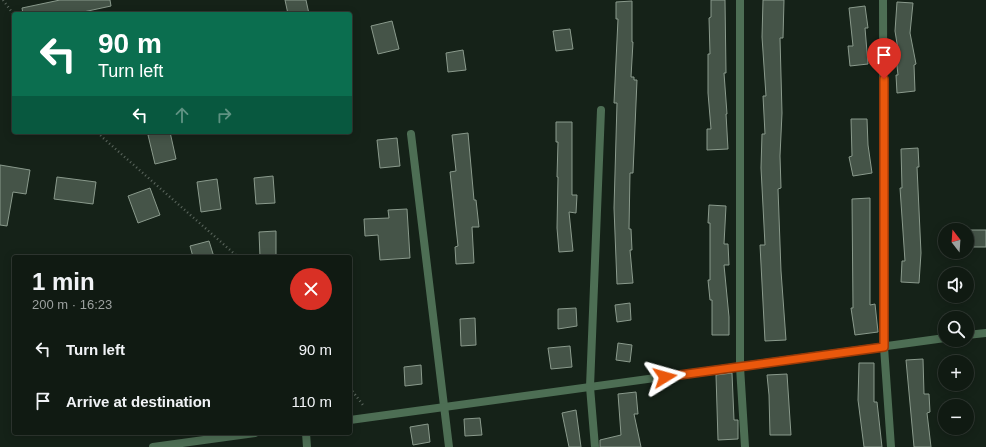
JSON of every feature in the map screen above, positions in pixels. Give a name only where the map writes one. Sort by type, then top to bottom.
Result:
[{"type":"street","points":[[740,0],[740,367],[745,447]]},
{"type":"street","points":[[883,0],[884,347],[891,447]]},
{"type":"street","points":[[595,447],[590,387],[601,110]]},
{"type":"street","points":[[411,134],[449,447]]},
{"type":"street","points":[[974,335],[986,333]]},
{"type":"street","points":[[352,420],[938,339]]},
{"type":"street","points":[[152,447],[240,435]]},
{"type":"street","points":[[306,435],[307,447]]},
{"type":"path","points":[[3,0],[12,12]]},
{"type":"path","points":[[100,134],[236,255]]},
{"type":"path","points":[[352,391],[371,417]]},
{"type":"building","points":[[60,0],[110,0],[111,6],[83,12],[23,12],[22,8]]},
{"type":"building","points":[[285,0],[306,0],[309,12],[288,12]]},
{"type":"building","points":[[711,0],[725,0],[726,73],[724,73],[728,149],[707,150],[707,129],[711,129],[708,93],[708,54],[710,54],[709,18],[711,17]]},
{"type":"building","points":[[763,0],[784,0],[783,38],[780,38],[782,113],[780,156],[781,188],[778,189],[781,271],[786,340],[765,341],[760,245],[765,245],[761,168],[762,134],[765,134],[763,96],[766,96],[762,37]]},
{"type":"building","points":[[632,1],[633,42],[631,77],[634,77],[634,80],[637,80],[633,173],[630,173],[629,229],[631,229],[632,250],[630,250],[633,283],[617,284],[614,208],[617,103],[614,103],[618,19],[616,19],[616,2]]},
{"type":"building","points":[[897,2],[913,3],[910,33],[916,64],[914,65],[915,91],[897,93],[896,75],[898,75],[896,57],[899,56],[895,31]]},
{"type":"building","points":[[865,6],[868,28],[865,28],[868,64],[850,66],[848,46],[853,46],[849,8]]},
{"type":"building","points":[[392,21],[399,49],[378,54],[371,26]]},
{"type":"building","points":[[570,29],[573,49],[556,51],[553,31]]},
{"type":"building","points":[[463,50],[466,70],[448,72],[446,53]]},
{"type":"building","points":[[851,119],[867,119],[868,145],[872,173],[853,176],[849,157],[852,156]]},
{"type":"building","points":[[556,122],[572,122],[572,195],[577,195],[576,213],[569,212],[573,251],[559,252],[557,228],[558,142],[556,142]]},
{"type":"building","points":[[468,133],[474,200],[476,200],[479,227],[472,227],[474,263],[456,264],[455,247],[458,246],[450,172],[456,171],[452,135]]},
{"type":"building","points":[[170,134],[176,159],[155,164],[148,135]]},
{"type":"building","points":[[397,138],[400,166],[380,168],[377,140]]},
{"type":"building","points":[[918,148],[919,167],[917,167],[921,253],[919,283],[901,282],[902,261],[905,261],[900,188],[902,188],[901,149]]},
{"type":"building","points":[[0,165],[30,170],[26,194],[13,192],[7,226],[0,225]]},
{"type":"building","points":[[273,176],[275,203],[256,204],[254,178]]},
{"type":"building","points":[[57,177],[96,182],[93,204],[54,199]]},
{"type":"building","points":[[217,179],[221,209],[201,212],[197,182]]},
{"type":"building","points":[[150,188],[160,215],[138,223],[128,196]]},
{"type":"building","points":[[870,198],[870,305],[875,304],[878,332],[855,335],[851,308],[853,308],[852,199]]},
{"type":"building","points":[[709,205],[726,206],[724,244],[728,244],[729,265],[724,265],[729,317],[729,335],[712,335],[712,300],[710,300],[708,280],[710,280],[710,223],[708,223]]},
{"type":"building","points":[[407,209],[410,258],[380,260],[378,235],[365,236],[364,219],[389,218],[388,210]]},
{"type":"building","points":[[974,230],[986,230],[986,247],[974,247]]},
{"type":"building","points":[[276,231],[276,255],[260,255],[259,232]]},
{"type":"building","points":[[209,241],[213,255],[192,255],[190,246]]},
{"type":"building","points":[[630,303],[631,320],[617,322],[615,305]]},
{"type":"building","points":[[576,308],[577,326],[558,329],[558,309]]},
{"type":"building","points":[[475,318],[476,345],[461,346],[460,319]]},
{"type":"building","points":[[618,343],[632,345],[630,362],[616,360]]},
{"type":"building","points":[[570,346],[572,367],[551,369],[548,348]]},
{"type":"building","points":[[923,359],[924,394],[929,394],[930,412],[927,413],[931,447],[914,447],[906,360]]},
{"type":"building","points":[[859,363],[874,363],[874,402],[877,402],[882,447],[864,447],[858,400]]},
{"type":"building","points":[[421,365],[422,384],[405,386],[404,367]]},
{"type":"building","points":[[732,373],[734,420],[738,420],[738,439],[718,440],[716,375]]},
{"type":"building","points":[[787,374],[791,435],[770,435],[767,375]]},
{"type":"building","points":[[636,392],[638,414],[634,414],[641,447],[600,447],[600,440],[621,435],[618,394]]},
{"type":"building","points":[[576,410],[581,447],[569,447],[562,413]]},
{"type":"building","points":[[480,418],[482,435],[465,436],[464,419]]},
{"type":"building","points":[[428,424],[430,442],[413,445],[410,427]]},
{"type":"route","points":[[665,377],[884,347],[884,79]]}]
